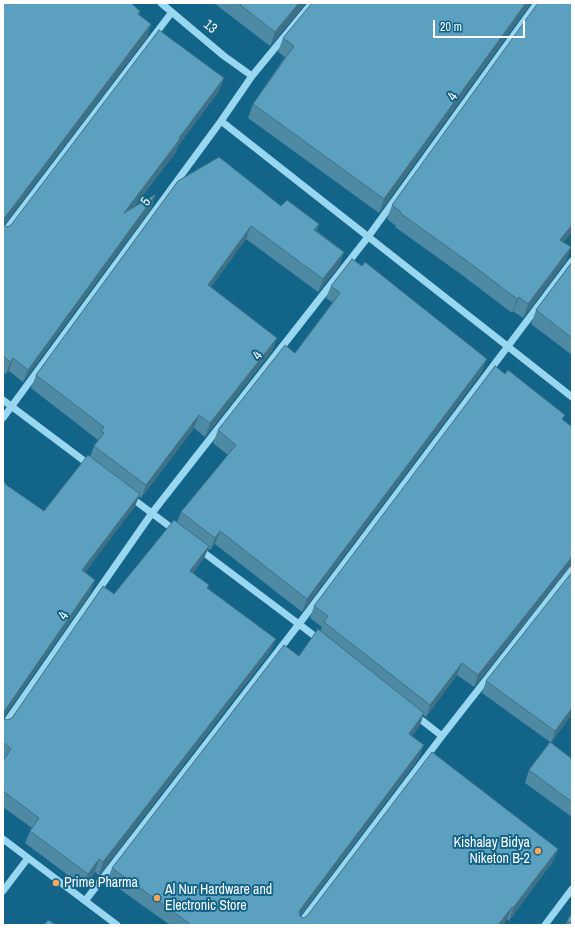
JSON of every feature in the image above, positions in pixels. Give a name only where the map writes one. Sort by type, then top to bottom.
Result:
[{"type":"street","name":"13","points":[[161,3],[224,56],[252,76]]},
{"type":"street","name":"5","points":[[3,418],[221,121],[252,76],[312,3]]},
{"type":"street","name":"4","points":[[3,727],[152,513],[368,237],[537,3]]},
{"type":"street","points":[[3,234],[172,12]]},
{"type":"street","points":[[221,121],[572,398]]},
{"type":"street","points":[[85,901],[299,624],[572,261]]},
{"type":"street","points":[[3,400],[97,471]]},
{"type":"street","points":[[121,490],[184,537]]},
{"type":"street","points":[[190,542],[324,643]]},
{"type":"street","points":[[299,925],[442,736],[572,570]]},
{"type":"street","points":[[411,711],[442,736]]},
{"type":"street","points":[[3,839],[117,925]]},
{"type":"street","points":[[3,891],[28,858]]},
{"type":"street","points":[[545,925],[572,889]]},
{"type":"building","points":[[3,3],[131,3],[140,11],[138,14],[151,24],[3,220]]},
{"type":"building","points":[[238,3],[299,3],[275,32]]},
{"type":"building","points":[[312,3],[526,3],[384,199],[253,104],[294,46],[283,38]]},
{"type":"building","points":[[538,3],[572,3],[572,225],[560,240],[571,247],[528,304],[519,297],[517,299],[400,213],[401,212],[392,205]]},
{"type":"building","points":[[159,30],[224,78],[124,213],[156,194],[28,370],[13,358],[10,362],[3,356],[3,222],[7,227],[11,225]]},
{"type":"building","points":[[219,157],[281,206],[287,200],[319,224],[314,230],[344,252],[323,279],[251,226],[208,285],[277,338],[210,423],[199,415],[146,485],[94,446],[104,433],[101,431],[104,427],[36,375],[178,181]]},
{"type":"building","points":[[352,259],[362,266],[365,262],[487,359],[307,599],[220,531],[215,538],[181,512],[236,445],[218,430],[285,345],[295,353],[340,293],[331,286]]},
{"type":"building","points":[[572,262],[572,338],[536,310]]},
{"type":"building","points":[[495,366],[505,374],[508,370],[565,415],[562,419],[572,427],[572,557],[478,675],[462,663],[430,705],[324,622],[328,616],[314,606]]},
{"type":"building","points":[[88,455],[140,494],[82,570],[95,580],[3,713],[3,481],[6,483],[5,484],[44,511]]},
{"type":"building","points":[[174,520],[209,546],[190,571],[209,585],[207,588],[276,639],[103,862],[99,859],[88,874],[30,831],[39,818],[3,791],[3,761],[11,749],[3,742],[3,716],[4,719],[7,720],[12,718],[103,586],[114,594]]},
{"type":"building","points":[[572,572],[572,708],[555,731],[486,681]]},
{"type":"building","points":[[318,629],[424,713],[409,734],[424,745],[300,910],[300,916],[303,918],[307,916],[432,752],[558,849],[513,908],[512,907],[498,925],[187,925],[189,923],[112,868],[284,645],[299,656]]},
{"type":"building","points":[[550,742],[572,759],[572,802],[529,770]]},
{"type":"building","points":[[572,913],[572,924],[567,921]]},
{"type":"building","points":[[48,920],[56,925],[44,925]]},
{"type":"place","name":"Kishalay Bidya Niketon B-2","points":[[538,851]]},
{"type":"place","name":"Prime Pharma","points":[[56,883]]},
{"type":"place","name":"Al Nur Hardware and Electronic Store","points":[[157,898]]}]
